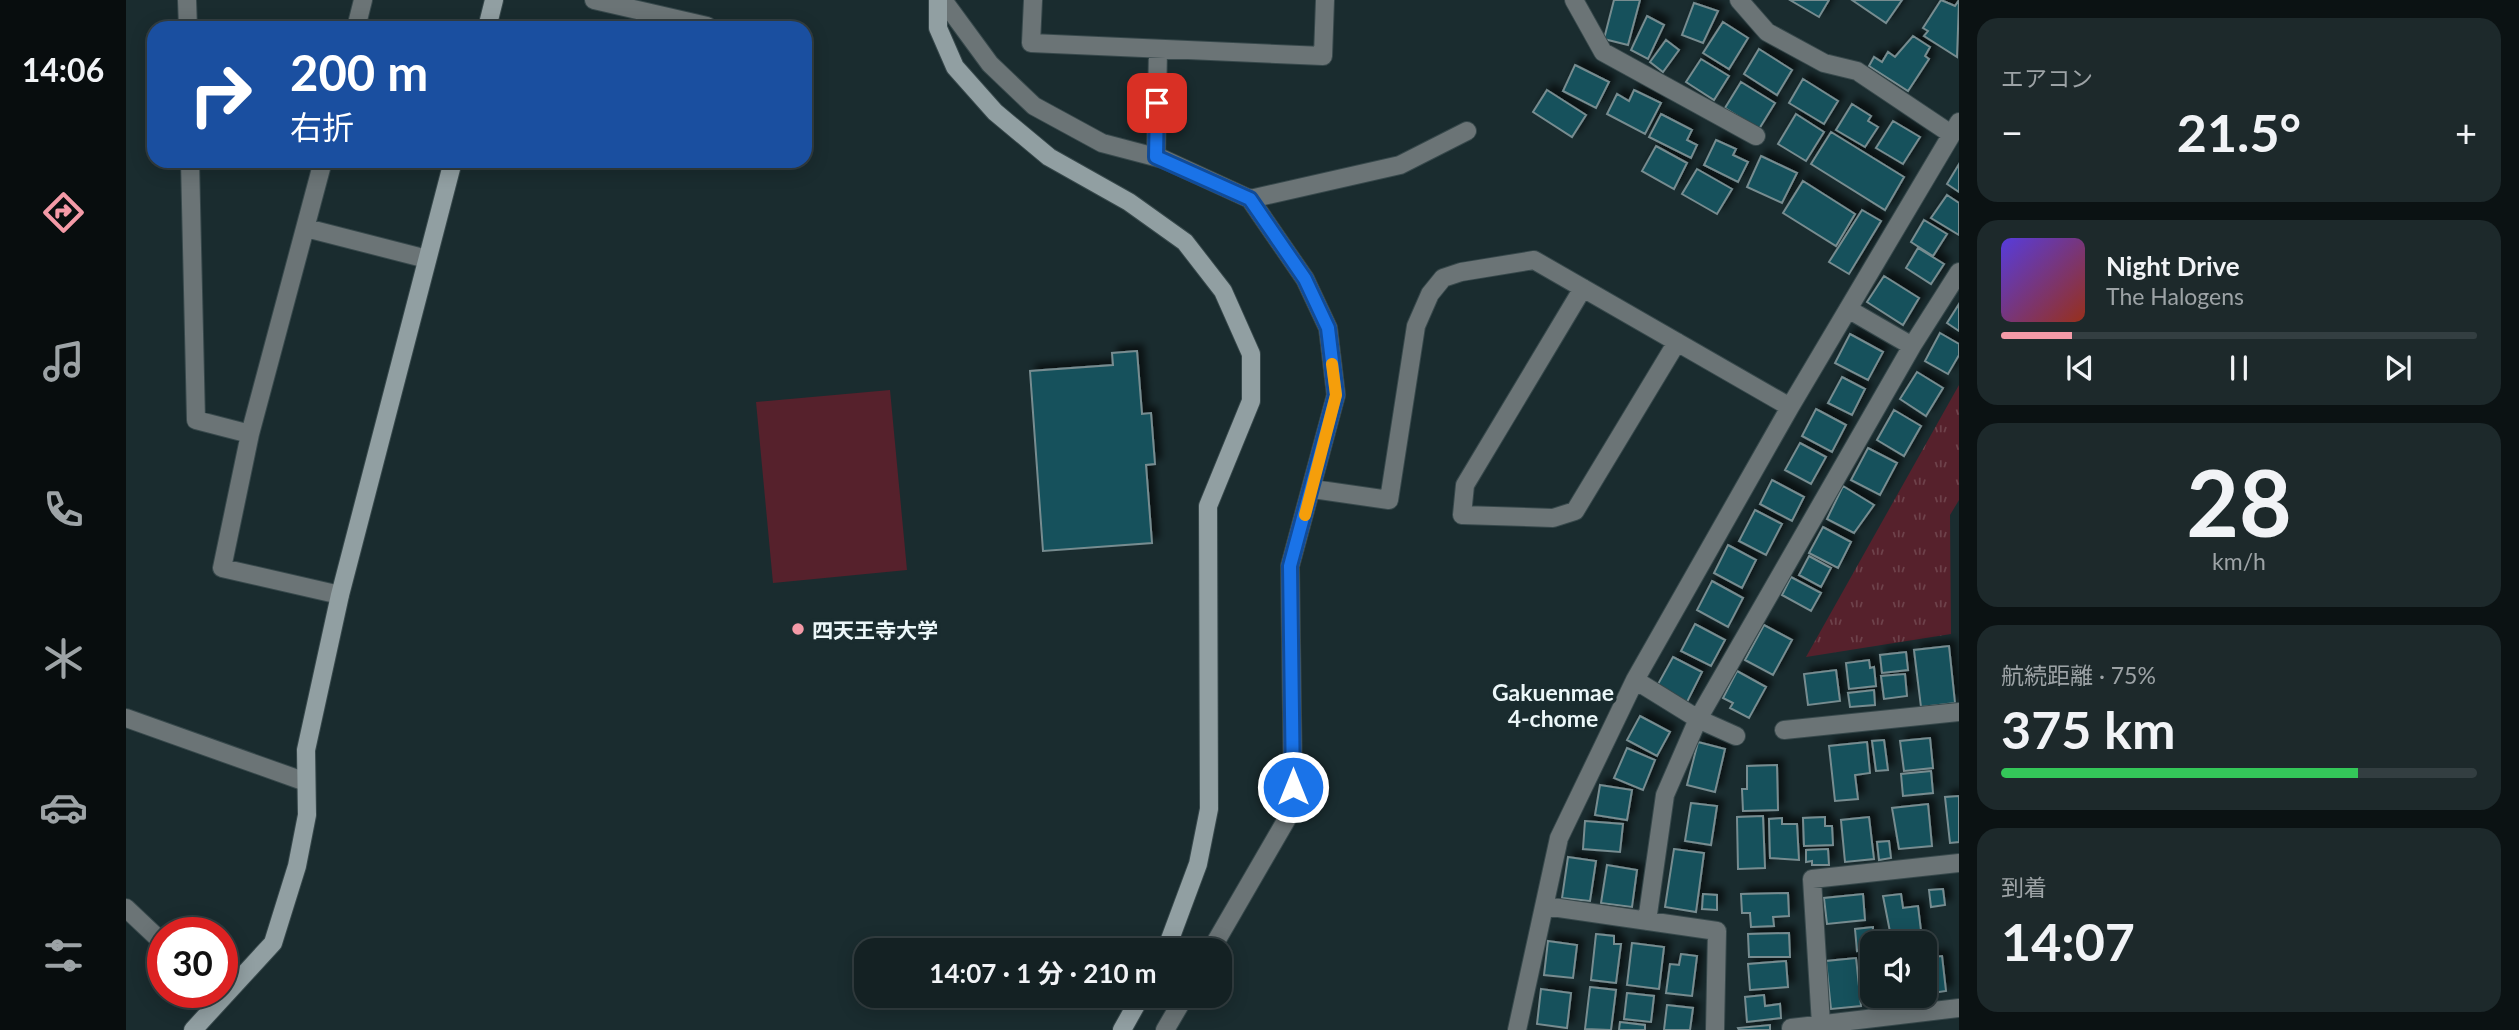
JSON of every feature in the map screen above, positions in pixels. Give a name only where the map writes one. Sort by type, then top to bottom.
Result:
[{"type":"street","points":[[187,0],[188,21]]},
{"type":"street","points":[[358,21],[363,0]]},
{"type":"street","points":[[489,21],[494,0]]},
{"type":"street","points":[[594,0],[643,6],[691,21]]},
{"type":"street","points":[[941,0],[990,64],[1034,106],[1102,143],[1156,157],[1250,199],[1305,279],[1328,328],[1336,395],[1313,489],[1290,566],[1293,787],[1288,817],[1218,938]]},
{"type":"street","points":[[941,0],[937,28],[955,66],[987,103],[1049,157],[1129,202],[1185,242],[1223,291],[1251,354],[1251,401],[1208,506],[1209,809],[1198,864],[1170,938]]},
{"type":"street","points":[[1033,0],[1031,43],[1323,56],[1325,0]]},
{"type":"street","points":[[1574,0],[1603,52],[1756,136]]},
{"type":"street","points":[[1517,1030],[1559,838],[1635,680],[1790,407],[1955,128],[1857,71],[1824,63],[1767,32],[1740,0]]},
{"type":"street","points":[[1156,157],[1158,49]]},
{"type":"street","points":[[1250,199],[1400,165],[1467,131]]},
{"type":"street","points":[[190,168],[196,420],[250,434]]},
{"type":"street","points":[[321,168],[250,434],[222,568],[340,595]]},
{"type":"street","points":[[238,977],[274,943],[297,866],[307,815],[306,750],[340,595],[451,168]]},
{"type":"street","points":[[306,228],[427,258]]},
{"type":"street","points":[[1313,489],[1389,500],[1416,326],[1430,293],[1443,278],[1534,260],[1790,407]]},
{"type":"street","points":[[1647,921],[1665,795],[1698,719],[1912,346],[1959,272]]},
{"type":"street","points":[[1583,288],[1465,485],[1462,515],[1553,518],[1575,511],[1677,342]]},
{"type":"street","points":[[1848,309],[1912,346]]},
{"type":"street","points":[[1635,680],[1698,719],[1736,736]]},
{"type":"street","points":[[1784,730],[1959,712]]},
{"type":"street","points":[[126,718],[306,782]]},
{"type":"street","points":[[1821,1024],[1812,879],[1959,863]]},
{"type":"street","points":[[1545,906],[1717,931],[1715,1030]]},
{"type":"street","points":[[126,908],[147,928]]},
{"type":"street","points":[[193,1030],[209,1008]]},
{"type":"street","points":[[1122,1030],[1134,1008]]},
{"type":"street","points":[[1165,1030],[1178,1008]]},
{"type":"street","points":[[1791,1028],[1959,1008]]},
{"type":"green space","points":[[1959,385],[1959,500],[1950,515],[1951,634],[1806,657]]},
{"type":"green space","points":[[890,390],[907,570],[773,583],[756,402]]},
{"type":"building","points":[[1614,0],[1640,0],[1628,45],[1604,39]]},
{"type":"building","points":[[1790,0],[1829,0],[1819,17]]},
{"type":"building","points":[[1852,0],[1902,0],[1886,23]]},
{"type":"building","points":[[1941,0],[1955,6],[1959,0],[1957,57],[1924,36],[1928,31],[1923,28]]},
{"type":"building","points":[[1694,3],[1718,11],[1703,43],[1682,35]]},
{"type":"building","points":[[1647,16],[1664,25],[1648,59],[1631,50]]},
{"type":"building","points":[[1723,22],[1748,38],[1729,69],[1703,53]]},
{"type":"building","points":[[1913,36],[1930,47],[1925,56],[1929,59],[1908,91],[1869,66],[1874,57],[1882,62],[1888,52],[1895,57]]},
{"type":"building","points":[[1666,40],[1679,50],[1663,72],[1650,62]]},
{"type":"building","points":[[1759,49],[1792,70],[1777,95],[1744,74]]},
{"type":"building","points":[[1701,59],[1729,76],[1714,100],[1686,82]]},
{"type":"building","points":[[1575,65],[1609,82],[1596,108],[1563,91]]},
{"type":"building","points":[[1803,79],[1838,101],[1824,124],[1789,103]]},
{"type":"building","points":[[1741,82],[1775,103],[1759,129],[1725,108]]},
{"type":"building","points":[[1547,90],[1586,115],[1572,137],[1533,112]]},
{"type":"building","points":[[1634,90],[1661,103],[1645,134],[1607,114],[1617,94],[1629,101]]},
{"type":"building","points":[[1852,104],[1871,116],[1868,121],[1878,127],[1865,147],[1836,130]]},
{"type":"building","points":[[1661,114],[1692,130],[1687,140],[1697,145],[1691,158],[1649,137]]},
{"type":"building","points":[[1796,114],[1824,132],[1806,161],[1778,144]]},
{"type":"building","points":[[1893,121],[1920,137],[1903,164],[1876,148]]},
{"type":"building","points":[[1831,132],[1904,177],[1885,210],[1811,164]]},
{"type":"building","points":[[1716,140],[1736,149],[1733,155],[1748,162],[1738,182],[1704,165]]},
{"type":"building","points":[[1656,146],[1687,163],[1674,189],[1642,171]]},
{"type":"building","points":[[1761,156],[1797,173],[1782,203],[1747,187]]},
{"type":"building","points":[[1959,164],[1959,192],[1947,184]]},
{"type":"building","points":[[1697,169],[1732,189],[1717,214],[1682,194]]},
{"type":"building","points":[[1803,181],[1855,214],[1836,246],[1783,213]]},
{"type":"building","points":[[1947,195],[1959,203],[1959,235],[1931,218]]},
{"type":"building","points":[[1862,210],[1881,221],[1849,274],[1829,262]]},
{"type":"building","points":[[1924,220],[1947,234],[1933,256],[1911,242]]},
{"type":"building","points":[[1918,248],[1944,264],[1931,284],[1906,268]]},
{"type":"building","points":[[1884,276],[1919,298],[1903,325],[1867,302]]},
{"type":"building","points":[[1959,304],[1959,331],[1947,323]]},
{"type":"building","points":[[1940,333],[1959,344],[1959,355],[1948,374],[1925,361]]},
{"type":"building","points":[[1850,334],[1883,352],[1868,380],[1835,363]]},
{"type":"building","points":[[1137,351],[1142,414],[1151,413],[1155,464],[1146,465],[1152,543],[1043,551],[1030,371],[1113,365],[1112,353]]},
{"type":"building","points":[[1917,372],[1943,388],[1926,416],[1900,399]]},
{"type":"building","points":[[1842,377],[1865,389],[1852,415],[1828,403]]},
{"type":"building","points":[[1816,409],[1846,425],[1832,452],[1802,436]]},
{"type":"building","points":[[1894,410],[1921,426],[1904,456],[1877,440]]},
{"type":"building","points":[[1800,443],[1826,457],[1811,484],[1785,470]]},
{"type":"building","points":[[1868,448],[1897,463],[1880,495],[1851,480]]},
{"type":"building","points":[[1772,480],[1804,497],[1792,521],[1760,504]]},
{"type":"building","points":[[1843,486],[1874,505],[1854,533],[1827,519]]},
{"type":"building","points":[[1755,510],[1782,524],[1766,555],[1739,541]]},
{"type":"building","points":[[1823,527],[1851,542],[1838,568],[1809,553]]},
{"type":"building","points":[[1728,545],[1756,560],[1742,588],[1714,573]]},
{"type":"building","points":[[1809,556],[1831,568],[1821,587],[1799,575]]},
{"type":"building","points":[[1791,577],[1821,593],[1811,611],[1782,595]]},
{"type":"building","points":[[1712,581],[1743,598],[1728,627],[1697,610]]},
{"type":"building","points":[[1695,624],[1725,640],[1711,666],[1681,651]]},
{"type":"building","points":[[1764,625],[1792,640],[1773,675],[1745,660]]},
{"type":"building","points":[[1949,646],[1955,703],[1921,707],[1914,650]]},
{"type":"building","points":[[1906,652],[1908,670],[1882,673],[1880,655]]},
{"type":"building","points":[[1673,657],[1702,672],[1687,702],[1657,686]]},
{"type":"building","points":[[1869,660],[1870,668],[1874,667],[1876,686],[1849,689],[1846,663]]},
{"type":"building","points":[[1836,670],[1840,701],[1808,705],[1804,674]]},
{"type":"building","points":[[1737,671],[1766,687],[1749,718],[1730,708],[1733,703],[1723,698]]},
{"type":"building","points":[[1905,674],[1907,696],[1884,699],[1881,676]]},
{"type":"building","points":[[1874,690],[1875,705],[1850,707],[1848,693]]},
{"type":"building","points":[[1640,716],[1670,732],[1657,756],[1627,740]]},
{"type":"building","points":[[1930,738],[1933,768],[1904,771],[1900,741]]},
{"type":"building","points":[[1884,740],[1888,770],[1876,771],[1872,741]]},
{"type":"building","points":[[1698,742],[1725,749],[1715,792],[1687,785]]},
{"type":"building","points":[[1867,742],[1870,773],[1855,775],[1858,799],[1835,801],[1829,746]]},
{"type":"building","points":[[1627,748],[1655,760],[1643,790],[1614,778]]},
{"type":"building","points":[[1777,765],[1778,810],[1743,811],[1742,789],[1747,789],[1747,766]]},
{"type":"building","points":[[1931,771],[1933,793],[1903,796],[1901,774]]},
{"type":"building","points":[[1600,785],[1632,790],[1627,820],[1595,815]]},
{"type":"building","points":[[1959,796],[1959,842],[1950,843],[1945,797]]},
{"type":"building","points":[[1691,803],[1717,806],[1711,845],[1685,841]]},
{"type":"building","points":[[1928,804],[1932,846],[1899,849],[1892,808]]},
{"type":"building","points":[[1763,816],[1765,868],[1738,869],[1737,817]]},
{"type":"building","points":[[1825,817],[1825,826],[1832,826],[1833,845],[1804,846],[1803,818]]},
{"type":"building","points":[[1869,817],[1874,859],[1845,862],[1841,820]]},
{"type":"building","points":[[1782,818],[1782,824],[1797,824],[1799,860],[1770,858],[1769,819]]},
{"type":"building","points":[[1585,821],[1623,824],[1620,852],[1583,849]]},
{"type":"building","points":[[1889,841],[1891,858],[1879,860],[1877,842]]},
{"type":"building","points":[[1674,849],[1704,853],[1696,912],[1665,907]]},
{"type":"building","points":[[1828,849],[1829,865],[1812,865],[1812,861],[1806,862],[1806,850]]},
{"type":"building","points":[[1568,857],[1596,861],[1590,901],[1562,898]]},
{"type":"building","points":[[1607,865],[1637,870],[1632,907],[1601,903]]},
{"type":"building","points":[[1943,889],[1945,905],[1931,907],[1929,890]]},
{"type":"building","points":[[1788,893],[1789,916],[1773,917],[1774,926],[1751,927],[1750,913],[1742,913],[1741,894]]},
{"type":"building","points":[[1703,894],[1717,895],[1717,910],[1702,909]]},
{"type":"building","points":[[1863,894],[1865,920],[1827,924],[1824,898]]},
{"type":"building","points":[[1901,894],[1903,908],[1918,906],[1921,931],[1890,931],[1883,896]]},
{"type":"building","points":[[1873,927],[1873,931],[1860,931],[1860,951],[1857,951],[1855,929]]},
{"type":"building","points":[[1789,933],[1790,957],[1749,957],[1748,934]]},
{"type":"building","points":[[1596,934],[1614,936],[1614,944],[1621,944],[1616,983],[1591,980]]},
{"type":"building","points":[[1548,941],[1577,945],[1573,978],[1544,975]]},
{"type":"building","points":[[1632,943],[1664,947],[1659,989],[1627,985]]},
{"type":"building","points":[[1681,954],[1697,956],[1692,996],[1666,993],[1670,964],[1679,965]]},
{"type":"building","points":[[1942,956],[1946,991],[1937,992],[1937,957]]},
{"type":"building","points":[[1856,958],[1860,1006],[1831,1009],[1826,961]]},
{"type":"building","points":[[1786,961],[1788,987],[1750,990],[1748,964]]},
{"type":"building","points":[[1590,987],[1616,990],[1611,1030],[1585,1029]]},
{"type":"building","points":[[1541,989],[1571,993],[1567,1028],[1537,1024]]},
{"type":"building","points":[[1627,993],[1654,996],[1651,1022],[1624,1019]]},
{"type":"building","points":[[1764,995],[1765,1006],[1780,1004],[1781,1018],[1747,1022],[1745,997]]},
{"type":"building","points":[[1667,1005],[1693,1008],[1690,1030],[1664,1030]]},
{"type":"building","points":[[1620,1022],[1645,1025],[1645,1030],[1619,1030]]},
{"type":"building","points":[[1770,1025],[1770,1030],[1738,1028]]},
{"type":"slow traffic","points":[[1305,515],[1336,395],[1332,364]]},
{"type":"place","name":"四天王寺大学","points":[[798,629]]},
{"type":"district","name":"Gakuenmae 4-chome","points":[[1553,705]]},
{"type":"route","points":[[1157,103],[1156,157],[1250,199],[1305,279],[1328,328],[1336,395],[1313,489],[1290,566],[1293,787]]}]
